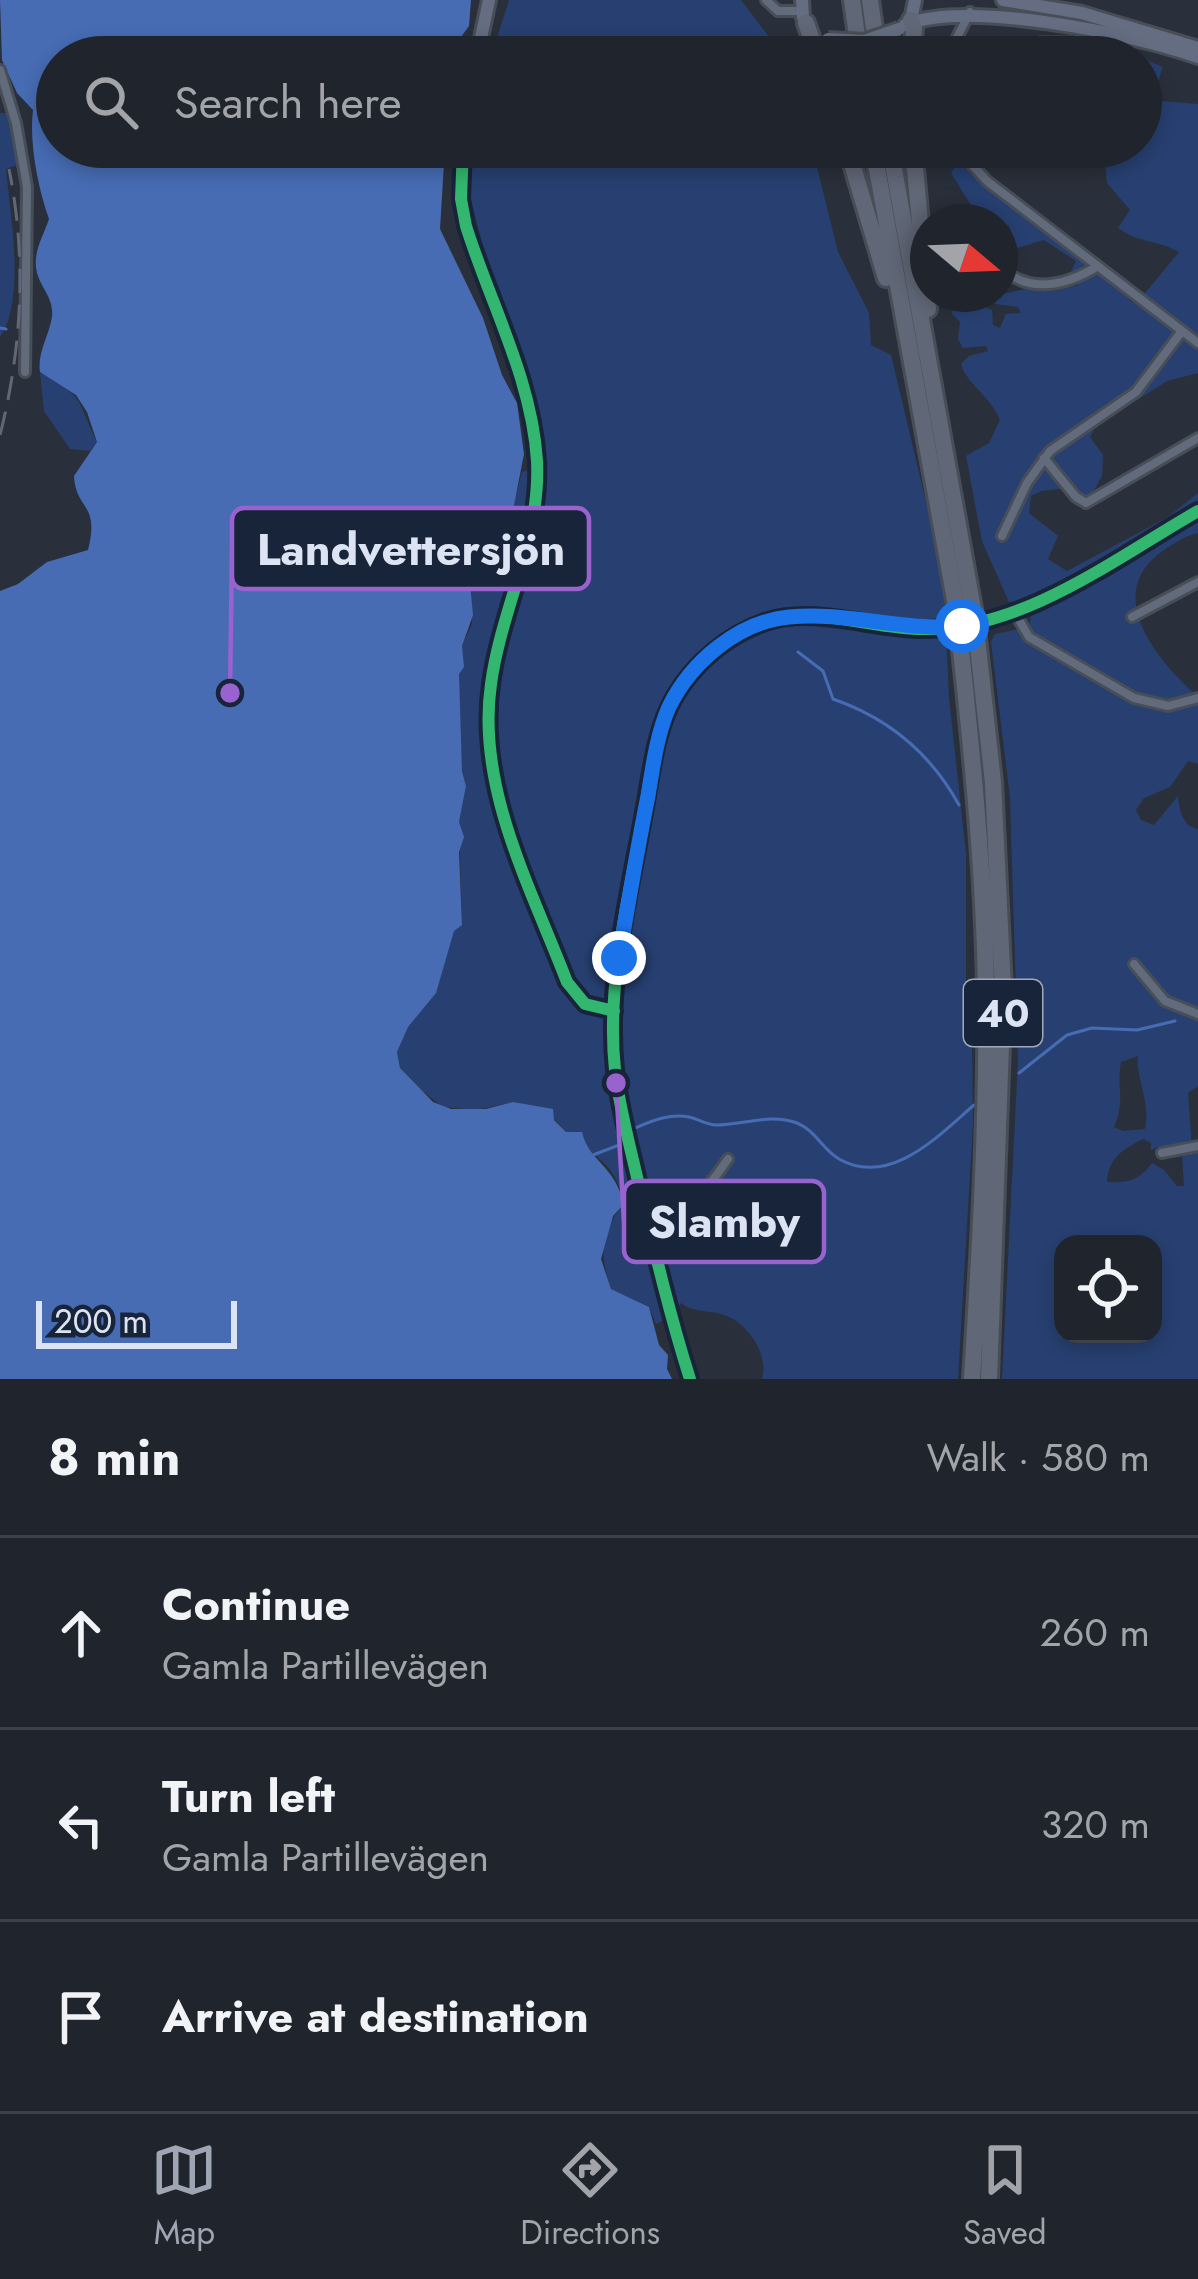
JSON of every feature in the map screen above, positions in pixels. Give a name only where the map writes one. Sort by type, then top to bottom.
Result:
[{"type":"highway","points":[[852,0],[857,36]]},
{"type":"highway","points":[[870,0],[875,36]]},
{"type":"highway","points":[[905,25],[907,36]]},
{"type":"highway","points":[[854,168],[922,370]]},
{"type":"highway","name":"40","points":[[878,168],[922,370]]},
{"type":"highway","name":"40","points":[[893,168],[969,649],[986,988],[972,1379]]},
{"type":"highway","points":[[915,168],[927,282],[922,370]]},
{"type":"highway","name":"40","points":[[969,649],[993,782],[1003,988],[989,1379]]},
{"type":"street","points":[[481,36],[489,0]]},
{"type":"street","points":[[766,0],[778,10],[803,11],[825,36]]},
{"type":"street","points":[[905,25],[915,0]]},
{"type":"street","points":[[1003,0],[1082,13],[1149,36]]},
{"type":"street","points":[[877,36],[947,6],[1018,10],[1135,36]]},
{"type":"street","points":[[958,36],[970,11]]},
{"type":"street","points":[[1162,41],[1198,53]]},
{"type":"street","points":[[1162,43],[1198,53]]},
{"type":"street","points":[[0,70],[27,187],[25,372]]},
{"type":"street","points":[[462,168],[460,199],[466,226],[525,394],[537,465],[529,541],[491,681],[488,724],[494,780],[567,982],[585,1004],[614,1011]]},
{"type":"street","points":[[975,168],[1198,343]]},
{"type":"street","points":[[1018,277],[1044,285],[1071,281],[1098,266]]},
{"type":"street","points":[[1002,536],[1044,458],[1136,392],[1182,332]]},
{"type":"street","points":[[1044,458],[1076,497],[1086,502],[1198,438]]},
{"type":"street","points":[[689,1379],[616,1083],[614,1011],[657,747],[676,694],[708,656],[752,628],[788,617],[820,616],[924,629],[962,626],[1015,613],[1198,511]]},
{"type":"street","points":[[1132,617],[1198,582]]},
{"type":"street","points":[[1015,613],[1029,637],[1134,698],[1168,706],[1198,698]]},
{"type":"street","points":[[1134,964],[1165,1001],[1198,1014]]},
{"type":"street","points":[[1162,1153],[1198,1146]]},
{"type":"street","points":[[651,1233],[702,1194],[728,1159]]},
{"type":"shaded area","points":[[0,0],[471,0],[469,26],[462,36],[36,36],[36,168],[444,168],[440,229],[517,403],[524,454],[513,510],[493,552],[468,563],[473,615],[459,674],[466,786],[459,822],[464,837],[459,852],[462,925],[454,931],[436,993],[408,1027],[397,1052],[400,1068],[433,1102],[451,1109],[486,1109],[513,1102],[553,1109],[554,1120],[566,1132],[582,1132],[624,1204],[613,1216],[601,1259],[611,1289],[649,1307],[672,1379],[0,1379],[0,591],[47,562],[88,550],[91,523],[74,476],[97,442],[76,395],[40,372],[52,310],[36,259],[49,219],[35,165],[33,110],[17,93],[2,60]]},
{"type":"shaded area","points":[[509,0],[741,0],[768,36],[498,36]]},
{"type":"shaded area","points":[[1162,101],[1198,104],[1198,373],[1167,381],[1096,426],[1090,437],[1103,455],[1102,476],[1084,508],[1069,488],[1031,496],[1029,513],[1058,536],[1048,559],[1067,571],[1168,517],[1198,493],[1198,533],[1168,547],[1146,567],[1137,586],[1136,606],[1152,646],[1198,697],[1198,764],[1188,761],[1170,787],[1144,798],[1136,810],[1141,820],[1154,825],[1178,796],[1185,821],[1198,829],[1198,1086],[1188,1093],[1192,1148],[1198,1149],[1198,1379],[1002,1379],[1018,1061],[1010,797],[991,642],[995,634],[1029,627],[1036,610],[1025,600],[1009,602],[982,541],[966,456],[989,443],[1000,420],[961,364],[969,356],[988,351],[986,346],[963,348],[958,339],[960,322],[952,312],[992,312],[993,325],[1000,328],[1006,314],[1021,313],[1018,291],[1034,287],[1054,291],[1078,285],[1070,274],[1076,261],[1044,240],[1018,248],[1018,213],[1086,261],[1132,302],[1179,252],[1118,228],[1130,210],[1107,183],[1106,168],[1162,168]],"holes":[[[1138,1056],[1145,1129],[1114,1127],[1121,1062]],[[1143,1139],[1151,1143],[1151,1150],[1158,1147],[1182,1154],[1184,1186],[1177,1186],[1152,1163],[1132,1180],[1107,1182],[1114,1160],[1123,1151]]]},
{"type":"shaded area","points":[[0,113],[8,113],[20,164],[6,169],[14,279],[8,321],[0,337]]},
{"type":"shaded area","points":[[471,168],[817,168],[838,252],[869,313],[871,345],[891,355],[943,573],[949,698],[966,854],[966,1028],[972,1044],[973,1123],[958,1379],[762,1379],[763,1360],[755,1342],[727,1316],[681,1303],[656,1324],[649,1307],[611,1289],[604,1245],[610,1224],[624,1204],[615,1177],[588,1147],[582,1133],[566,1132],[554,1119],[513,1102],[476,1110],[443,1107],[400,1068],[397,1052],[408,1027],[435,993],[454,931],[462,924],[459,822],[466,786],[458,674],[462,646],[472,624],[468,563],[482,556],[507,529],[522,472],[541,467],[468,189]]},
{"type":"shaded area","points":[[954,168],[965,168],[1007,204],[970,204],[951,173]]},
{"type":"shaded area","points":[[40,372],[78,400],[97,442],[90,451],[70,449],[44,411]]},
{"type":"waterway","points":[[0,328],[6,329]]},
{"type":"waterway","points":[[798,652],[823,671],[833,699],[890,727],[921,754],[959,805]]},
{"type":"waterway","points":[[1019,1073],[1067,1035],[1092,1028],[1137,1030],[1175,1021]]},
{"type":"waterway","points":[[635,1128],[675,1116],[715,1125],[787,1120],[809,1130],[839,1159],[877,1167],[912,1154],[974,1105]]},
{"type":"waterway","points":[[593,1155],[619,1145]]},
{"type":"railway","points":[[0,435],[20,303],[9,169]]},
{"type":"cycle path","points":[[462,168],[466,226],[519,371],[537,461],[533,518],[491,684],[491,761],[523,874],[567,982],[585,1004],[614,1011]]},
{"type":"cycle path","points":[[690,1379],[624,1124],[613,1039],[625,912],[654,756],[675,696],[714,651],[765,622],[805,616],[927,629],[999,617],[1068,588],[1198,511]]},
{"type":"place","name":"Landvettersjön","points":[[230,693]]},
{"type":"place","name":"Slamby","points":[[616,1083]]},
{"type":"route","points":[[619,958],[662,727],[683,684],[708,656],[736,635],[788,617],[820,616],[924,629],[962,626]]}]
